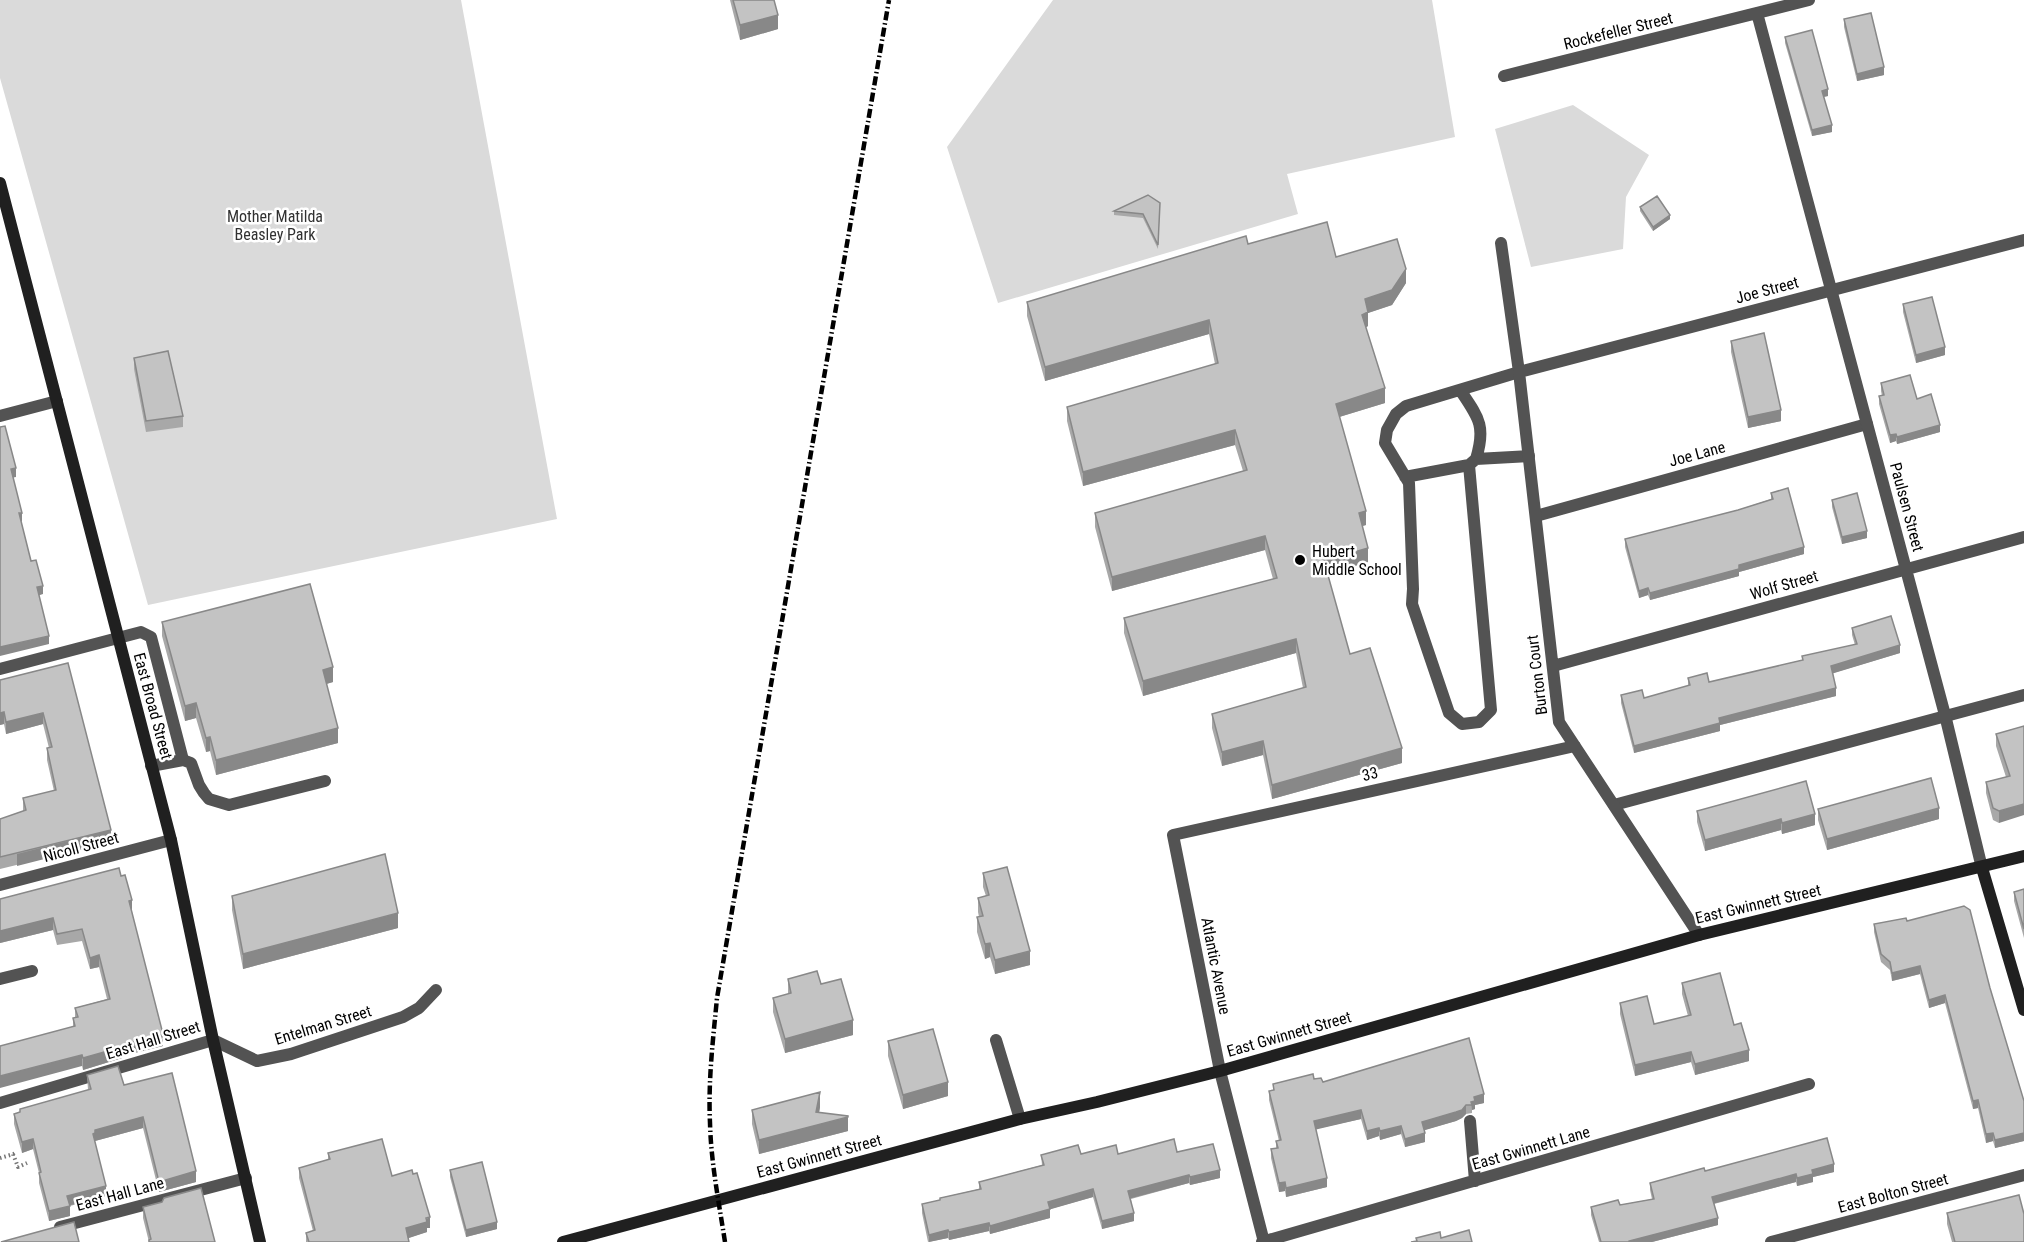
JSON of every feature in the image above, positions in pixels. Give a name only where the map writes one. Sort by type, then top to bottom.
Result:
[{"type":"main road","name":"East Broad Street","points":[[0,183],[171,840],[213,1040],[260,1242]]},
{"type":"main road","name":"East Gwinnett Street","points":[[563,1242],[1020,1119],[1220,1071],[1698,935],[2024,856]]},
{"type":"main road","name":"Paulsen Street","points":[[1982,868],[2024,1010]]},
{"type":"street","name":"Rockefeller Street","points":[[1504,76],[1809,0]]},
{"type":"street","name":"Paulsen Street","points":[[1757,13],[1945,716],[1982,868]]},
{"type":"street","name":"Joe Street","points":[[1461,390],[1519,372],[2024,240]]},
{"type":"street","name":"Burton Court","points":[[1501,243],[1519,372],[1559,722],[1698,935]]},
{"type":"street","points":[[1461,390],[1477,417],[1482,431],[1472,462],[1491,710],[1479,722],[1462,724],[1449,712],[1412,604],[1408,483],[1385,443],[1387,430],[1396,414],[1406,406],[1461,390]]},
{"type":"street","points":[[0,416],[57,401]]},
{"type":"street","name":"Joe Lane","points":[[1536,516],[1867,424]]},
{"type":"street","points":[[1405,477],[1472,462],[1529,456]]},
{"type":"street","name":"Wolf Street","points":[[1553,666],[2024,537]]},
{"type":"street","points":[[0,669],[141,632],[151,637],[183,760]]},
{"type":"street","points":[[1614,805],[2024,695]]},
{"type":"street","name":"33","points":[[1173,835],[1575,746]]},
{"type":"street","points":[[152,766],[183,760],[191,763],[199,785],[209,799],[229,806],[325,781]]},
{"type":"street","name":"Atlantic Avenue","points":[[1173,835],[1220,1071],[1264,1242]]},
{"type":"street","name":"Nicoll Street","points":[[0,885],[171,840]]},
{"type":"street","points":[[0,980],[32,971]]},
{"type":"street","name":"Entelman Street","points":[[213,1040],[257,1061],[291,1054],[403,1017],[419,1008],[436,990]]},
{"type":"street","name":"East Hall Street","points":[[0,1103],[213,1040]]},
{"type":"street","points":[[996,1040],[1020,1119]]},
{"type":"street","name":"East Gwinnett Lane","points":[[1264,1242],[1809,1084]]},
{"type":"street","points":[[1470,1121],[1475,1181]]},
{"type":"street","name":"East Bolton Street","points":[[1771,1242],[2024,1175]]},
{"type":"street","name":"East Hall Lane","points":[[50,1230],[246,1178]]},
{"type":"path","points":[[0,1158],[15,1154],[18,1167],[27,1163]]},
{"type":"green space","name":"Mother Matilda Beasley Park","points":[[0,0],[461,0],[557,519],[148,605],[0,78]]},
{"type":"green space","points":[[1053,0],[1432,0],[1455,137],[1287,174],[1298,214],[998,303],[947,147]]},
{"type":"green space","points":[[1573,105],[1649,155],[1626,197],[1623,249],[1531,267],[1495,129]]},
{"type":"building","points":[[733,0],[774,0],[778,15],[740,25]]},
{"type":"building","points":[[1871,13],[1884,67],[1857,74],[1844,19]]},
{"type":"building","points":[[1812,30],[1828,89],[1822,91],[1832,125],[1812,130],[1785,37]]},
{"type":"building","points":[[1148,195],[1160,203],[1158,245],[1143,214],[1114,211]]},
{"type":"building","points":[[1657,196],[1670,215],[1653,227],[1640,207]]},
{"type":"building","name":"Hubert Middle School","points":[[1327,222],[1336,257],[1397,239],[1406,269],[1392,290],[1365,299],[1368,312],[1362,315],[1385,388],[1336,404],[1366,511],[1359,513],[1368,548],[1324,561],[1350,654],[1370,648],[1402,748],[1272,785],[1263,741],[1222,752],[1212,714],[1306,687],[1296,639],[1143,681],[1124,618],[1277,578],[1265,536],[1112,577],[1095,513],[1247,470],[1235,430],[1083,472],[1067,407],[1218,363],[1209,320],[1045,367],[1027,302],[1246,236],[1248,244]]},
{"type":"building","points":[[1932,297],[1945,347],[1916,355],[1903,304]]},
{"type":"building","points":[[1764,333],[1781,410],[1748,417],[1731,341]]},
{"type":"building","points":[[168,351],[183,416],[146,421],[134,358]]},
{"type":"building","points":[[1910,375],[1917,399],[1931,394],[1940,425],[1897,437],[1896,434],[1890,435],[1879,396],[1884,395],[1881,383]]},
{"type":"building","points":[[5,426],[16,468],[11,469],[22,513],[19,513],[31,561],[36,560],[43,586],[37,587],[49,636],[0,647],[0,427]]},
{"type":"building","points":[[1788,488],[1804,547],[1739,565],[1739,569],[1650,593],[1648,588],[1639,591],[1625,539],[1738,510],[1773,499],[1771,493]]},
{"type":"building","points":[[1857,493],[1867,531],[1842,537],[1832,500]]},
{"type":"building","points":[[310,584],[333,667],[323,670],[338,728],[216,760],[210,737],[206,738],[196,703],[185,706],[162,622]]},
{"type":"building","points":[[1891,616],[1900,645],[1831,666],[1836,688],[1719,718],[1720,723],[1634,746],[1621,695],[1642,690],[1644,698],[1690,685],[1688,678],[1707,673],[1709,682],[1803,660],[1802,656],[1857,644],[1852,628]]},
{"type":"building","points":[[68,663],[111,830],[0,857],[0,819],[26,810],[23,798],[56,790],[47,748],[52,747],[43,713],[6,722],[4,712],[0,713],[0,680]]},
{"type":"building","points":[[2024,726],[2024,804],[1999,811],[1993,808],[1986,782],[2010,776],[1996,734]]},
{"type":"building","points":[[1931,778],[1939,808],[1827,839],[1818,809]]},
{"type":"building","points":[[1806,781],[1815,814],[1782,823],[1781,819],[1705,840],[1697,811]]},
{"type":"building","points":[[385,854],[398,913],[243,954],[232,896]]},
{"type":"building","points":[[1007,867],[1030,951],[995,960],[990,943],[985,944],[977,917],[983,916],[978,898],[989,895],[983,873]]},
{"type":"building","points":[[119,868],[121,876],[125,875],[132,900],[129,901],[163,1034],[83,1058],[82,1055],[0,1076],[0,1046],[75,1026],[73,1018],[78,1017],[75,1008],[110,999],[99,955],[90,958],[82,929],[57,934],[53,918],[0,931],[0,899]]},
{"type":"building","points":[[2024,889],[2024,929],[2014,892]]},
{"type":"building","points":[[1964,906],[1970,910],[1990,988],[2024,1101],[2024,1133],[1995,1140],[1993,1133],[1986,1134],[1978,1100],[1973,1101],[1945,995],[1929,1000],[1920,966],[1892,973],[1890,962],[1881,954],[1874,924],[1906,918],[1907,921]]},
{"type":"building","points":[[817,971],[821,984],[841,979],[853,1020],[785,1039],[773,998],[791,993],[788,979]]},
{"type":"building","points":[[1720,973],[1734,1025],[1741,1023],[1749,1050],[1695,1064],[1691,1052],[1635,1065],[1620,1003],[1647,996],[1654,1024],[1691,1015],[1682,983]]},
{"type":"building","points":[[933,1029],[948,1082],[903,1095],[888,1041]]},
{"type":"building","points":[[1469,1038],[1484,1094],[1474,1097],[1475,1101],[1471,1102],[1472,1105],[1466,1105],[1462,1110],[1422,1122],[1425,1133],[1405,1139],[1401,1126],[1380,1131],[1379,1128],[1367,1131],[1361,1110],[1314,1121],[1327,1178],[1286,1188],[1285,1182],[1279,1183],[1271,1149],[1278,1148],[1276,1141],[1281,1140],[1269,1091],[1274,1090],[1273,1084],[1313,1074],[1314,1079],[1321,1078],[1323,1082]]},
{"type":"building","points":[[118,1066],[124,1085],[172,1073],[196,1171],[159,1182],[143,1117],[95,1130],[93,1134],[106,1186],[67,1196],[70,1206],[49,1211],[33,1139],[22,1142],[14,1114],[20,1112],[20,1109],[91,1089],[87,1075]]},
{"type":"building","points":[[820,1092],[816,1112],[848,1117],[759,1140],[752,1110]]},
{"type":"building","points":[[1827,1138],[1834,1164],[1812,1170],[1813,1174],[1797,1178],[1796,1174],[1712,1197],[1718,1218],[1629,1242],[1601,1242],[1591,1207],[1618,1200],[1620,1205],[1654,1199],[1650,1183],[1704,1168],[1705,1171]]},
{"type":"building","points":[[382,1139],[392,1176],[412,1170],[413,1174],[417,1173],[430,1217],[426,1218],[427,1222],[406,1228],[409,1242],[309,1242],[306,1233],[315,1230],[299,1168],[330,1159],[328,1153]]},
{"type":"building","points":[[1174,1139],[1177,1152],[1213,1144],[1220,1170],[1190,1177],[1189,1175],[1128,1191],[1134,1213],[1102,1221],[1093,1189],[1048,1202],[1050,1209],[990,1226],[989,1223],[929,1235],[922,1204],[981,1189],[979,1182],[1044,1165],[1041,1155],[1078,1145],[1081,1154],[1116,1145],[1118,1154]]},
{"type":"building","points":[[482,1162],[497,1222],[466,1230],[450,1170]]},
{"type":"building","points":[[201,1188],[215,1242],[149,1242],[151,1239],[143,1207],[162,1202],[164,1198]]},
{"type":"building","points":[[2019,1195],[2024,1214],[2024,1242],[1955,1242],[1947,1213]]},
{"type":"building","points":[[74,1222],[79,1242],[1,1242]]},
{"type":"building","points":[[1469,1230],[1472,1242],[1411,1242],[1417,1241],[1416,1238],[1440,1232],[1441,1238]]},
{"type":"railway","points":[[725,1242],[710,1123],[710,1076],[717,998],[889,0]]},
{"type":"place","name":"Hubert Middle School","points":[[1300,560]]}]
